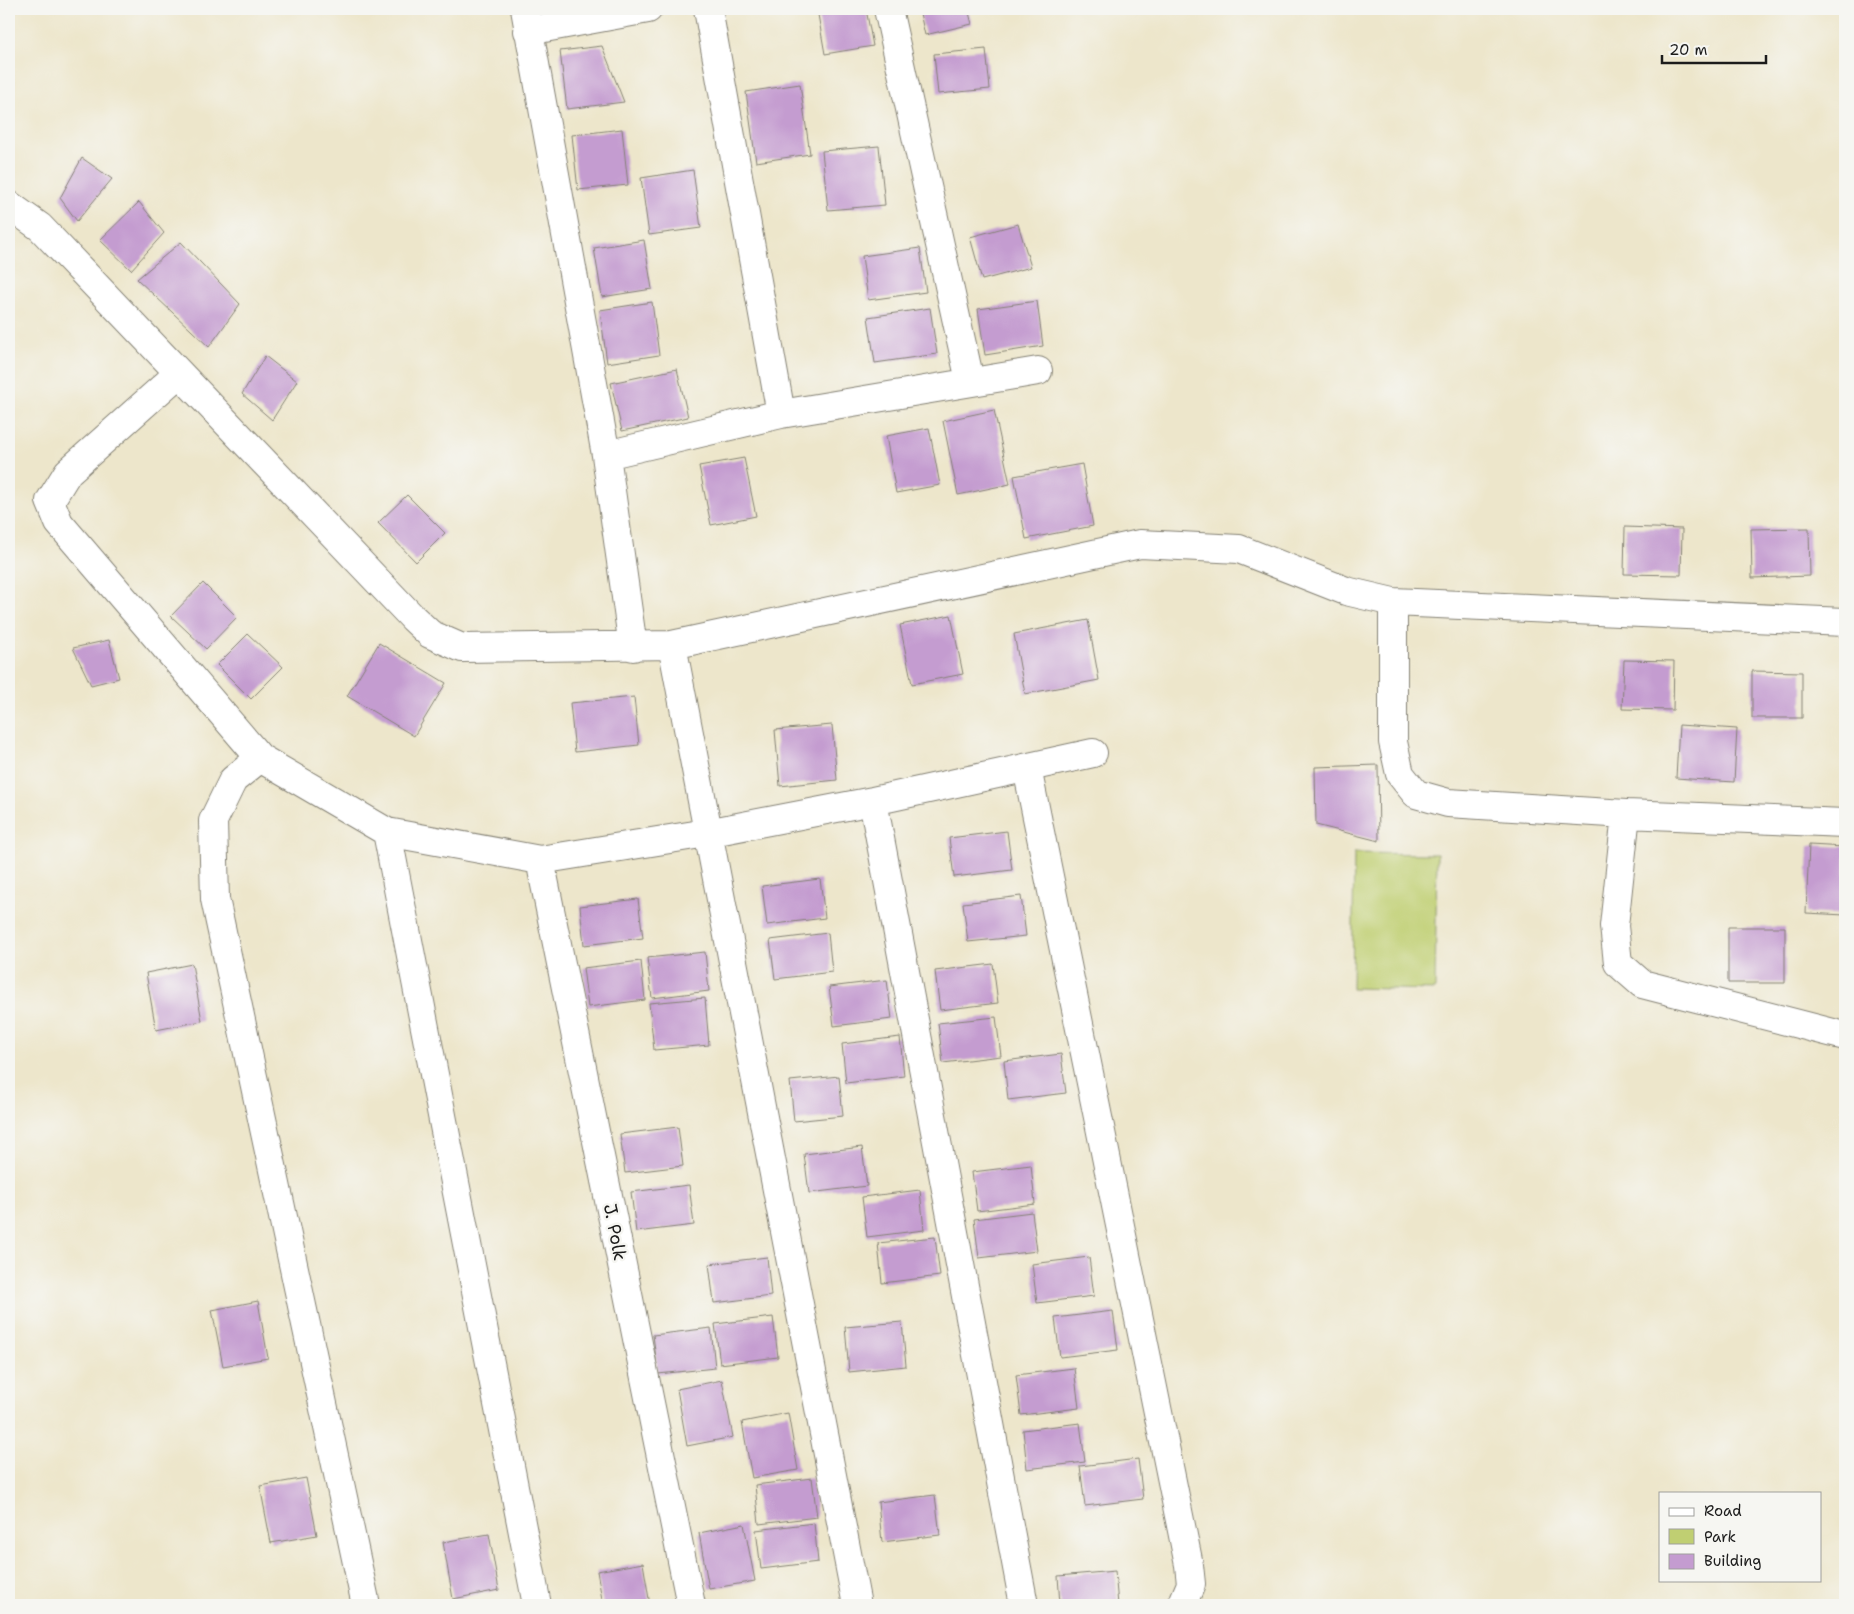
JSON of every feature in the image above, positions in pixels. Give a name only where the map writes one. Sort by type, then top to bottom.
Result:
[{"type":"street","points":[[633,647],[606,455],[526,20],[648,9]]},
{"type":"street","points":[[708,9],[782,414]]},
{"type":"street","points":[[888,9],[970,381]]},
{"type":"street","points":[[9,205],[40,227],[178,374],[430,634],[462,648],[672,645],[1140,544],[1240,550],[1346,591],[1394,602],[1845,622]]},
{"type":"street","points":[[606,455],[782,414],[1038,371]]},
{"type":"street","points":[[178,374],[68,472],[50,501],[59,523],[260,758],[387,832],[540,860],[707,833],[873,801],[1093,753]]},
{"type":"street","points":[[1394,602],[1394,742],[1400,774],[1416,794],[1448,803],[1626,814],[1845,823]]},
{"type":"street","points":[[672,645],[857,1605]]},
{"type":"street","points":[[260,758],[233,780],[213,821],[215,899],[366,1605]]},
{"type":"street","points":[[1027,768],[1188,1565],[1191,1584],[1182,1605]]},
{"type":"street","points":[[873,801],[1024,1605]]},
{"type":"street","points":[[1626,814],[1614,926],[1618,963],[1642,984],[1845,1036]]},
{"type":"street","points":[[387,832],[536,1605]]},
{"type":"street","name":"J. Polk","points":[[540,860],[691,1605]]},
{"type":"green space","points":[[1354,853],[1437,854],[1435,990],[1352,988]]},
{"type":"building","points":[[817,9],[866,9],[873,46],[825,54]]},
{"type":"building","points":[[919,9],[968,9],[972,24],[925,35]]},
{"type":"building","points":[[602,46],[624,102],[567,109],[560,51]]},
{"type":"building","points":[[986,49],[990,89],[938,94],[934,54]]},
{"type":"building","points":[[800,84],[810,154],[756,162],[746,92]]},
{"type":"building","points":[[622,129],[628,185],[578,190],[572,135]]},
{"type":"building","points":[[879,146],[885,205],[828,210],[822,151]]},
{"type":"building","points":[[82,158],[112,179],[77,221],[60,198]]},
{"type":"building","points":[[693,170],[701,228],[649,235],[641,178]]},
{"type":"building","points":[[139,202],[164,233],[131,270],[100,240]]},
{"type":"building","points":[[1018,224],[1031,267],[982,280],[970,237]]},
{"type":"building","points":[[644,240],[652,289],[602,297],[594,248]]},
{"type":"building","points":[[181,242],[240,304],[209,347],[137,279]]},
{"type":"building","points":[[920,248],[926,292],[868,300],[862,256]]},
{"type":"building","points":[[1037,301],[1043,346],[985,355],[978,309]]},
{"type":"building","points":[[652,302],[659,355],[607,363],[600,310]]},
{"type":"building","points":[[930,308],[937,354],[875,363],[868,317]]},
{"type":"building","points":[[265,356],[297,381],[272,420],[242,394]]},
{"type":"building","points":[[677,369],[688,417],[622,431],[611,383]]},
{"type":"building","points":[[994,410],[1010,484],[958,495],[943,421]]},
{"type":"building","points":[[929,428],[940,485],[896,493],[886,436]]},
{"type":"building","points":[[744,458],[756,516],[711,525],[699,466]]},
{"type":"building","points":[[1082,464],[1093,526],[1026,539],[1014,476]]},
{"type":"building","points":[[407,495],[445,533],[416,562],[378,523]]},
{"type":"building","points":[[1625,527],[1682,529],[1681,575],[1624,574]]},
{"type":"building","points":[[1809,528],[1810,576],[1752,578],[1751,529]]},
{"type":"building","points":[[203,583],[237,617],[206,649],[171,616]]},
{"type":"building","points":[[951,615],[963,674],[912,684],[900,625]]},
{"type":"building","points":[[1088,620],[1099,680],[1025,694],[1014,634]]},
{"type":"building","points":[[248,634],[283,667],[251,699],[217,665]]},
{"type":"building","points":[[109,640],[119,678],[91,685],[73,648]]},
{"type":"building","points":[[379,643],[446,683],[414,736],[347,696]]},
{"type":"building","points":[[1624,660],[1674,661],[1673,710],[1622,709]]},
{"type":"building","points":[[1752,671],[1802,672],[1802,718],[1752,718]]},
{"type":"building","points":[[634,697],[639,745],[575,752],[570,703]]},
{"type":"building","points":[[832,725],[837,780],[780,786],[775,730]]},
{"type":"building","points":[[1679,725],[1737,729],[1734,782],[1676,778]]},
{"type":"building","points":[[1378,765],[1379,841],[1316,825],[1315,767]]},
{"type":"building","points":[[1007,831],[1012,870],[954,877],[949,838]]},
{"type":"building","points":[[1809,845],[1845,847],[1845,915],[1806,913]]},
{"type":"building","points":[[820,879],[825,918],[767,925],[762,886]]},
{"type":"building","points":[[1021,896],[1026,936],[968,942],[963,903]]},
{"type":"building","points":[[638,899],[643,938],[584,945],[580,906]]},
{"type":"building","points":[[1728,927],[1785,927],[1785,983],[1728,983]]},
{"type":"building","points":[[828,933],[832,972],[775,979],[770,940]]},
{"type":"building","points":[[705,952],[709,991],[652,998],[647,958]]},
{"type":"building","points":[[641,961],[645,1000],[588,1007],[583,968]]},
{"type":"building","points":[[192,964],[202,1021],[156,1030],[146,973]]},
{"type":"building","points":[[993,964],[998,1003],[940,1010],[935,971]]},
{"type":"building","points":[[887,980],[892,1019],[834,1026],[829,987]]},
{"type":"building","points":[[705,998],[709,1045],[654,1050],[649,1003]]},
{"type":"building","points":[[996,1017],[1001,1056],[943,1063],[938,1023]]},
{"type":"building","points":[[900,1037],[904,1076],[846,1083],[842,1044]]},
{"type":"building","points":[[1061,1054],[1066,1093],[1008,1100],[1004,1061]]},
{"type":"building","points":[[839,1076],[843,1116],[794,1121],[790,1081]]},
{"type":"building","points":[[678,1127],[683,1166],[625,1173],[620,1134]]},
{"type":"building","points":[[862,1147],[867,1186],[809,1193],[804,1154]]},
{"type":"building","points":[[1031,1165],[1035,1204],[977,1211],[972,1172]]},
{"type":"building","points":[[689,1185],[694,1225],[636,1232],[631,1192]]},
{"type":"building","points":[[920,1190],[924,1230],[867,1237],[862,1197]]},
{"type":"building","points":[[1032,1212],[1037,1251],[979,1258],[974,1219]]},
{"type":"building","points":[[935,1237],[940,1276],[882,1283],[878,1243]]},
{"type":"building","points":[[767,1257],[771,1296],[714,1303],[709,1264]]},
{"type":"building","points":[[1089,1257],[1094,1296],[1037,1303],[1032,1264]]},
{"type":"building","points":[[258,1301],[268,1358],[223,1366],[212,1310]]},
{"type":"building","points":[[1113,1311],[1118,1350],[1060,1357],[1055,1318]]},
{"type":"building","points":[[773,1317],[778,1357],[720,1364],[715,1324]]},
{"type":"building","points":[[902,1322],[906,1366],[849,1372],[845,1327]]},
{"type":"building","points":[[711,1328],[715,1368],[658,1374],[653,1335]]},
{"type":"building","points":[[1074,1368],[1079,1408],[1021,1415],[1016,1375]]},
{"type":"building","points":[[722,1380],[733,1437],[687,1446],[677,1389]]},
{"type":"building","points":[[788,1413],[798,1470],[752,1478],[742,1422]]},
{"type":"building","points":[[1080,1423],[1085,1462],[1027,1469],[1023,1430]]},
{"type":"building","points":[[1138,1459],[1143,1499],[1085,1506],[1080,1466]]},
{"type":"building","points":[[306,1478],[317,1535],[271,1543],[260,1486]]},
{"type":"building","points":[[812,1478],[817,1517],[759,1524],[755,1485]]},
{"type":"building","points":[[935,1495],[940,1535],[882,1542],[878,1502]]},
{"type":"building","points":[[814,1523],[818,1562],[761,1569],[756,1530]]},
{"type":"building","points":[[744,1524],[755,1581],[709,1589],[699,1533]]},
{"type":"building","points":[[489,1534],[499,1590],[453,1599],[443,1542]]},
{"type":"building","points":[[643,1563],[650,1605],[603,1605],[597,1571]]},
{"type":"building","points":[[1115,1571],[1118,1605],[1060,1605],[1058,1576]]}]
